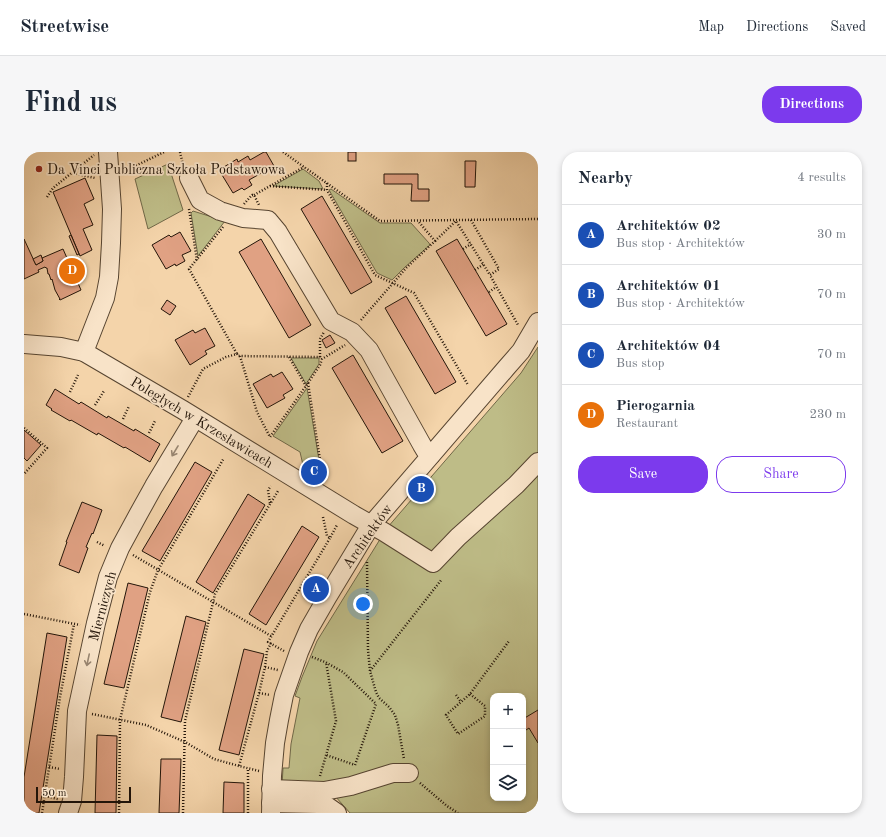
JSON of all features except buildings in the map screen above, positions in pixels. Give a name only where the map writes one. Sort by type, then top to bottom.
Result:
[{"type":"street","points":[[84,352],[102,308],[108,288],[112,243],[112,209],[108,152]]},
{"type":"street","points":[[186,170],[200,200],[220,211],[238,217],[268,220],[278,232],[331,321],[352,332],[369,350],[422,446],[432,455]]},
{"type":"street","name":"Architektów","points":[[271,802],[275,743],[294,653],[371,525],[521,351],[538,322]]},
{"type":"street","name":"Poległych w Krzesławicach","points":[[24,344],[61,347],[84,352],[384,532],[432,563],[458,537],[516,485],[538,462]]},
{"type":"street","name":"Mierniczych","points":[[66,806],[72,801],[77,711],[96,623],[108,577],[120,548],[138,513],[195,418]]},
{"type":"street","points":[[271,802],[324,790],[351,786],[393,773],[408,774]]},
{"type":"street","points":[[271,802],[318,804],[327,806],[337,813]]},
{"type":"path","points":[[47,197],[53,188],[97,152]]},
{"type":"path","points":[[127,170],[164,152]]},
{"type":"path","points":[[180,152],[186,170]]},
{"type":"path","points":[[282,152],[380,221],[538,219]]},
{"type":"path","points":[[254,195],[304,167]]},
{"type":"path","points":[[72,173],[97,178]]},
{"type":"path","points":[[327,183],[327,190],[375,275],[414,293],[468,385]]},
{"type":"path","points":[[270,186],[327,190]]},
{"type":"path","points":[[189,209],[197,260]]},
{"type":"path","points":[[471,220],[499,269],[490,275]]},
{"type":"path","points":[[418,221],[435,241]]},
{"type":"path","points":[[224,226],[189,269],[238,356],[321,358],[345,345],[352,332],[364,316],[392,283],[456,221]]},
{"type":"path","points":[[456,221],[484,264],[519,326]]},
{"type":"path","points":[[463,249],[471,244]]},
{"type":"path","points":[[475,270],[484,264]]},
{"type":"path","points":[[489,292],[496,287]]},
{"type":"path","points":[[240,356],[257,412],[270,437],[320,365],[320,339],[327,327]]},
{"type":"path","points":[[186,401],[203,369],[226,357],[237,354]]},
{"type":"path","points":[[289,357],[306,386]]},
{"type":"path","points":[[70,392],[78,375]]},
{"type":"path","points":[[308,383],[323,480]]},
{"type":"path","points":[[95,405],[104,391]]},
{"type":"path","points":[[123,419],[129,406]]},
{"type":"path","points":[[149,433],[155,421]]},
{"type":"path","points":[[24,428],[47,448],[24,474]]},
{"type":"path","points":[[119,813],[120,720],[150,592],[158,570],[224,458]]},
{"type":"path","points":[[270,503],[268,490],[271,486]]},
{"type":"path","points":[[183,813],[185,721],[215,594],[278,491]]},
{"type":"path","points":[[323,518],[327,536],[330,538]]},
{"type":"path","points":[[337,525],[268,642],[294,653],[325,662],[343,672],[376,704]]},
{"type":"path","points":[[97,542],[109,548]]},
{"type":"path","points":[[137,558],[271,636]]},
{"type":"path","points":[[367,560],[368,650],[370,671],[376,692],[379,698],[389,707],[398,725],[408,774],[447,806],[458,813]]},
{"type":"path","points":[[370,671],[442,579]]},
{"type":"path","points":[[24,614],[87,627]]},
{"type":"path","points":[[42,813],[60,697],[74,624]]},
{"type":"path","points":[[470,694],[485,706],[485,716],[458,734],[446,715],[470,694],[508,641]]},
{"type":"path","points":[[240,766],[265,667],[267,651],[271,643]]},
{"type":"path","points":[[320,776],[336,720],[325,662]]},
{"type":"path","points":[[265,667],[284,671]]},
{"type":"path","points":[[456,695],[461,702]]},
{"type":"path","points":[[326,755],[355,765],[379,698]]},
{"type":"path","points":[[77,711],[146,725],[185,742],[214,759],[264,772]]},
{"type":"path","points":[[248,769],[248,813]]},
{"type":"path","points":[[45,796],[66,806]]},
{"type":"path","points":[[248,797],[253,797]]},
{"type":"shaded area","points":[[168,164],[183,210],[148,229],[135,179]]},
{"type":"shaded area","points":[[303,169],[319,181],[323,189],[273,186]]},
{"type":"shaded area","points":[[331,189],[380,223],[411,223],[430,245],[392,280],[377,273],[329,190]]},
{"type":"shaded area","points":[[193,211],[225,221],[198,256],[191,213]]},
{"type":"shaded area","points":[[538,347],[538,813],[350,813],[327,787],[282,786],[283,768],[289,768],[291,744],[300,698],[295,696],[302,677],[317,641],[387,528],[521,373]]},
{"type":"shaded area","points":[[291,358],[319,358],[319,364],[306,384]]},
{"type":"shaded area","points":[[307,388],[319,460],[313,470],[303,465],[300,452],[273,436]]},
{"type":"place","name":"Da Vinci Publiczna Szkoła Podstawowa","points":[[39,169]]},
{"type":"place","name":"Pierogarnia","points":[[72,271]]},
{"type":"place","name":"Architektów 04","points":[[314,472]]},
{"type":"place","name":"Architektów 01","points":[[421,489]]},
{"type":"place","name":"Architektów 02","points":[[316,589]]}]
